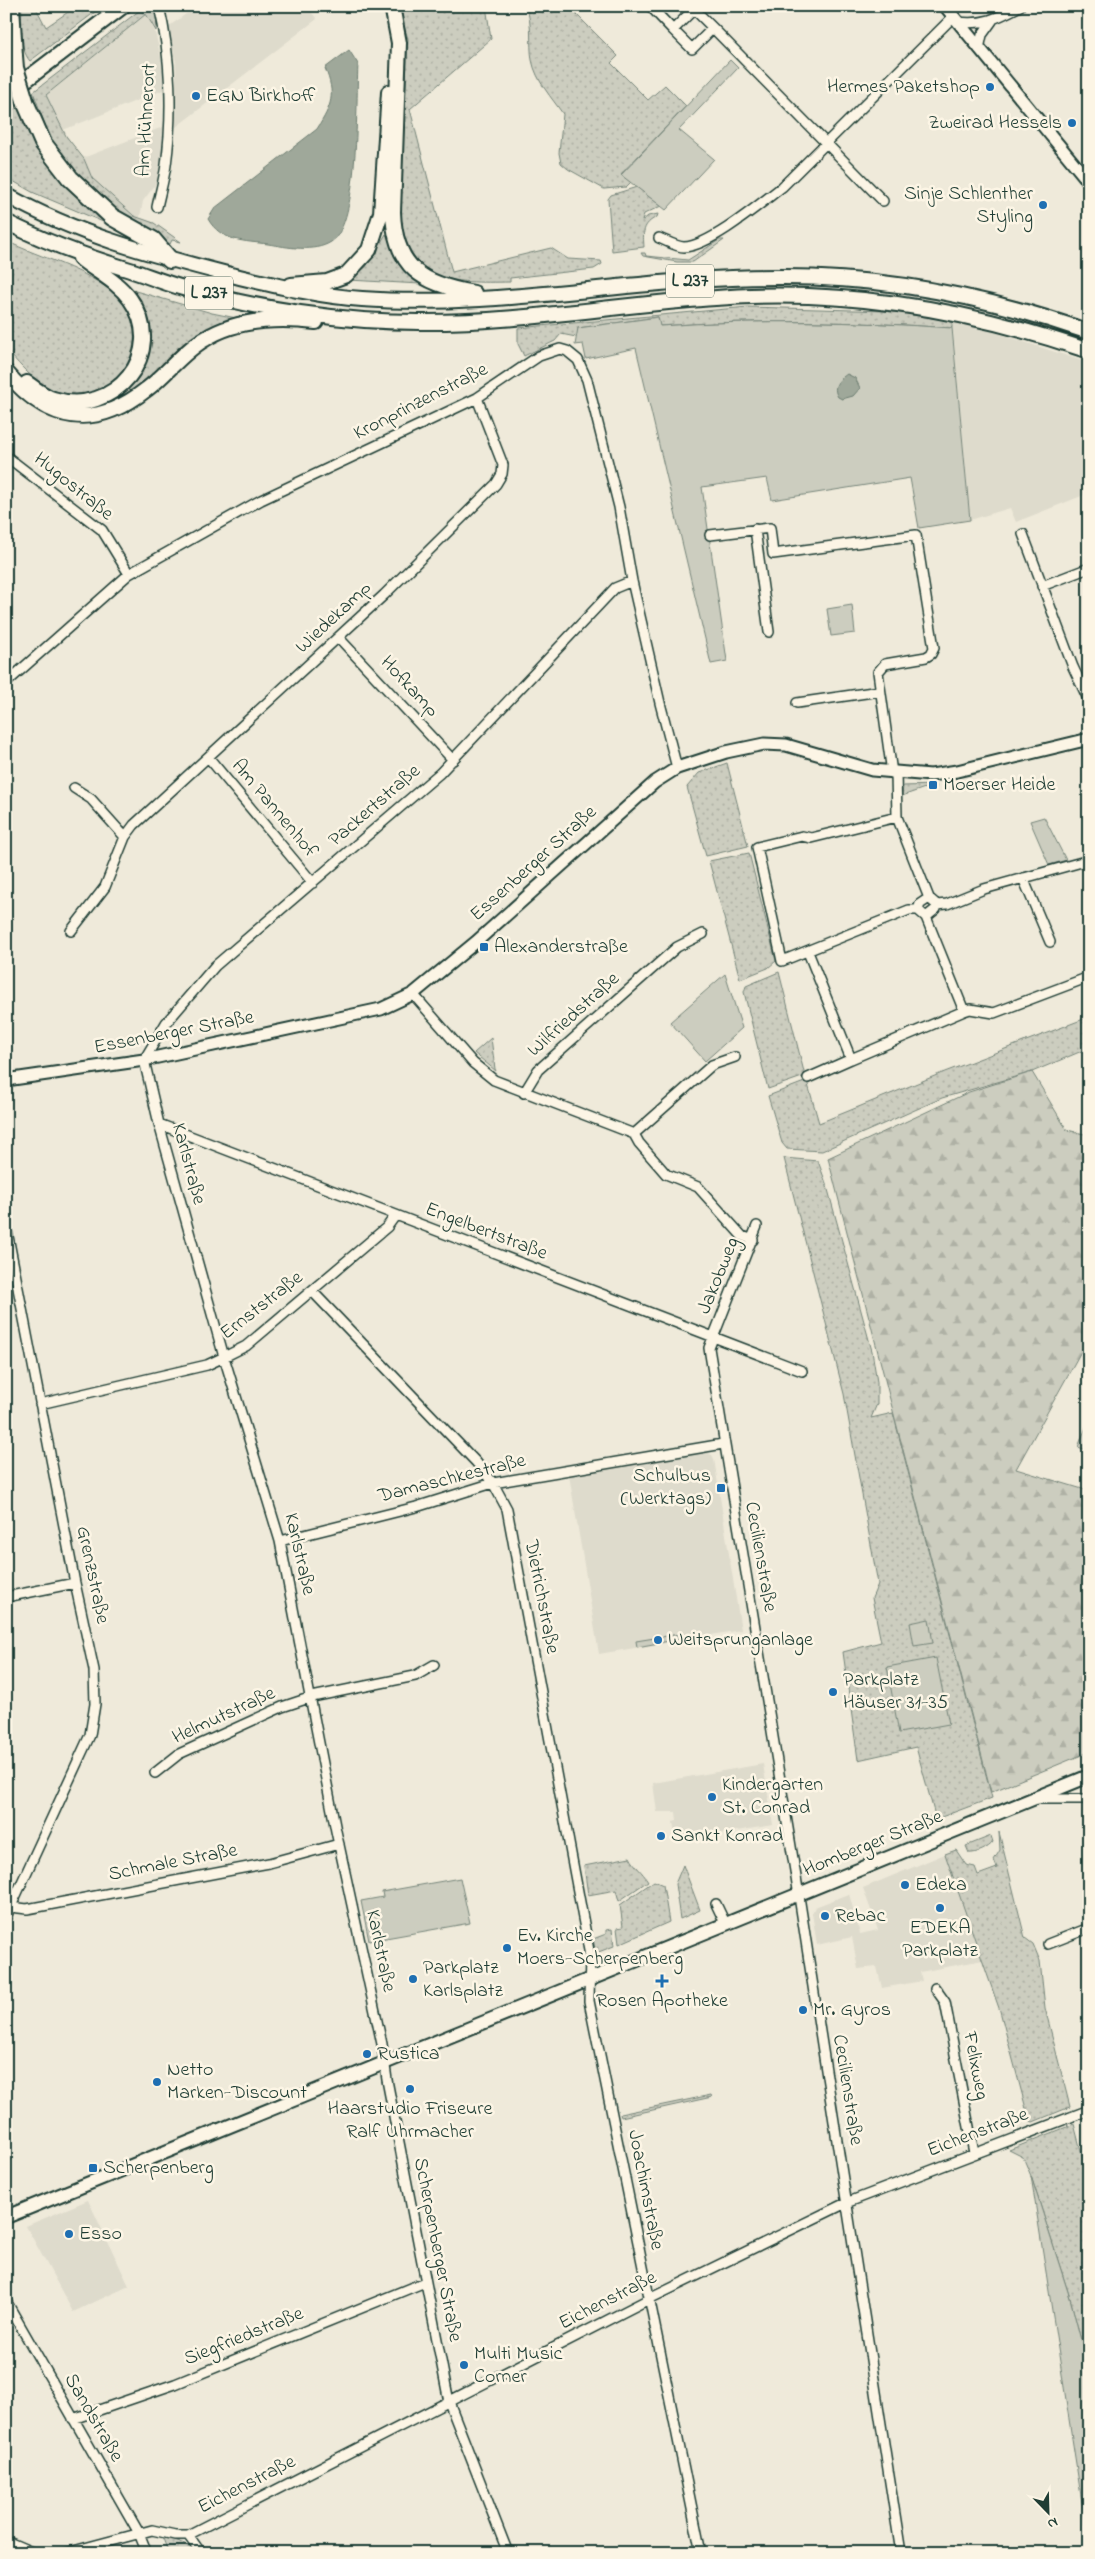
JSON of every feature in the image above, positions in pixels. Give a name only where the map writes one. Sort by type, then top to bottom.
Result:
[{"type":"highway","points":[[11,6],[15,68],[26,104],[43,143],[70,178],[112,217],[152,240],[170,260]]},
{"type":"main road","points":[[6,94],[123,6]]},
{"type":"main road","points":[[278,286],[326,282],[346,275],[369,250],[376,235],[380,214],[391,64],[389,29],[383,6]]},
{"type":"main road","points":[[392,6],[400,43],[393,212],[394,228],[400,249],[413,269],[438,286],[502,297]]},
{"type":"main road","name":"L 237","points":[[6,195],[111,243],[170,260],[311,294],[362,299],[435,300],[502,297],[719,279],[785,276],[879,283],[945,293],[1006,307],[1089,332]]},
{"type":"main road","name":"L 237","points":[[6,222],[74,253],[183,288],[248,302],[347,318],[380,321],[461,321],[701,299],[751,296],[838,297],[878,300],[961,314],[1054,339],[1089,351]]},
{"type":"main road","points":[[6,363],[20,378],[37,391],[52,399],[76,403],[95,400],[111,394],[126,382],[136,367],[142,349],[142,332],[131,300],[118,286],[74,253]]},
{"type":"main road","points":[[6,372],[31,398],[47,409],[62,414],[102,414],[122,407],[148,388],[204,339],[229,328],[277,320],[327,324],[347,318]]},
{"type":"main road","name":"Homberger Straße","points":[[6,2217],[1089,1776]]},
{"type":"street","name":"Am Hühnerort","points":[[157,207],[166,165],[169,94],[169,64],[159,6]]},
{"type":"street","points":[[650,6],[692,48],[712,28]]},
{"type":"street","points":[[945,6],[1089,182]]},
{"type":"street","points":[[956,19],[974,24],[992,21],[1020,6]]},
{"type":"street","points":[[673,30],[695,8],[712,28],[824,143],[883,201]]},
{"type":"street","points":[[659,238],[683,247],[707,240],[782,187],[824,143],[956,19]]},
{"type":"street","points":[[980,49],[982,35],[992,21]]},
{"type":"street","name":"Kronprinzenstraße","points":[[6,683],[129,574],[261,500],[477,398],[539,356],[552,350],[567,351],[578,360],[587,380],[619,507],[632,582],[677,768]]},
{"type":"street","name":"Wiedekamp","points":[[70,931],[105,887],[125,837],[134,825],[339,638],[496,484],[503,465],[477,398]]},
{"type":"street","name":"Hugostraße","points":[[6,456],[102,530],[129,574]]},
{"type":"street","points":[[710,535],[770,528],[773,554]]},
{"type":"street","points":[[755,530],[769,632]]},
{"type":"street","points":[[1023,534],[1073,667],[1089,701]]},
{"type":"street","points":[[759,556],[916,535],[934,648],[931,654],[926,657],[880,666],[878,672],[894,773],[897,817],[929,898],[937,905]]},
{"type":"street","points":[[1042,586],[1089,568]]},
{"type":"street","name":"Packertstraße","points":[[144,1060],[166,1023],[215,966],[313,883],[452,760],[615,588],[632,582]]},
{"type":"street","name":"Hofkamp","points":[[339,638],[452,760]]},
{"type":"street","points":[[797,704],[880,691]]},
{"type":"street","name":"Essenberger Straße","points":[[6,1080],[144,1060],[381,1009],[413,994],[476,942],[655,782],[677,768],[726,752],[775,744],[856,766],[894,773],[931,775],[956,771],[1089,739]]},
{"type":"street","name":"Am Pannenhof","points":[[208,757],[313,883]]},
{"type":"street","points":[[74,788],[91,799],[125,837]]},
{"type":"street","points":[[897,817],[811,838],[802,836],[757,847],[782,960],[808,952],[909,910],[918,910],[926,917],[964,1012]]},
{"type":"street","points":[[926,917],[936,909],[937,905],[1089,860]]},
{"type":"street","points":[[1023,878],[1050,942]]},
{"type":"street","points":[[918,910],[920,904],[929,898]]},
{"type":"street","name":"Wilfriedstraße","points":[[524,1093],[538,1070],[598,1016],[677,946],[703,934]]},
{"type":"street","points":[[808,952],[851,1059]]},
{"type":"street","points":[[808,1078],[970,1009],[994,1013],[1089,977]]},
{"type":"street","points":[[413,994],[473,1064],[494,1080],[634,1134],[639,1143],[666,1174],[698,1187],[742,1236],[752,1240]]},
{"type":"street","points":[[634,1134],[712,1065],[735,1057]]},
{"type":"street","name":"Karlstraße","points":[[144,1060],[159,1124],[224,1357],[280,1541],[312,1697],[339,1844],[385,2064]]},
{"type":"street","name":"Engelbertstraße","points":[[159,1124],[802,1371]]},
{"type":"street","name":"Ernststraße","points":[[40,1404],[207,1364],[246,1346],[387,1227],[395,1216]]},
{"type":"street","name":"Grenzstraße","points":[[6,1226],[75,1583],[94,1670],[95,1704],[90,1734],[6,1917]]},
{"type":"street","name":"Jakobweg","points":[[712,1338],[757,1226]]},
{"type":"street","name":"Dietrichstraße","points":[[312,1290],[476,1462],[493,1483],[507,1509],[590,1956],[589,1980]]},
{"type":"street","name":"Cecilienstraße","points":[[712,1338],[708,1348],[799,1895],[901,2553]]},
{"type":"street","name":"Damaschkestraße","points":[[280,1541],[416,1507],[493,1483],[723,1444]]},
{"type":"street","points":[[6,1598],[75,1583]]},
{"type":"street","name":"Helmutstraße","points":[[155,1773],[179,1754],[282,1707],[312,1697],[415,1676],[434,1665]]},
{"type":"street","name":"Homberger Straße","points":[[1035,1799],[1089,1799]]},
{"type":"street","name":"Schmale Straße","points":[[11,1907],[26,1908],[269,1863],[339,1844]]},
{"type":"street","points":[[716,1904],[726,1925]]},
{"type":"street","points":[[1048,1944],[1089,1928]]},
{"type":"street","name":"Joachimstraße","points":[[589,1980],[589,2001],[702,2553]]},
{"type":"street","name":"Felixweg","points":[[935,1988],[945,2002],[974,2153]]},
{"type":"street","name":"Scherpenberger Straße","points":[[385,2064],[449,2402],[508,2553]]},
{"type":"street","name":"Eichenstraße","points":[[66,2553],[152,2530],[175,2535],[188,2535],[649,2299],[846,2203],[1089,2110]]},
{"type":"street","name":"Siegfriedstraße","points":[[73,2419],[175,2384],[425,2282]]},
{"type":"street","name":"Sandstraße","points":[[6,2302],[138,2533],[147,2553]]},
{"type":"street","points":[[188,2535],[201,2553]]},
{"type":"street","points":[[6,2541],[34,2553]]},
{"type":"shaded area","points":[[197,6],[306,6],[317,19],[176,127],[176,63],[168,27]]},
{"type":"shaded area","points":[[146,14],[155,32],[163,66],[163,90],[63,130],[46,95]]},
{"type":"shaded area","points":[[349,50],[358,64],[355,159],[347,211],[340,231],[331,242],[324,245],[309,248],[292,248],[234,239],[213,227],[208,219],[215,208],[317,129],[331,100],[330,86],[325,68]]},
{"type":"shaded area","points":[[163,127],[162,166],[158,181],[143,201],[140,217],[134,216],[92,178],[83,158]]},
{"type":"shaded area","points":[[952,321],[982,328],[1089,363],[1089,493],[1016,522],[1010,508],[970,520]]},
{"type":"shaded area","points":[[847,374],[855,378],[860,388],[853,396],[842,399],[838,397],[835,389],[839,381]]},
{"type":"shaded area","points":[[705,1452],[712,1455],[714,1459],[741,1630],[599,1654],[569,1475]]},
{"type":"shaded area","name":"Kindergarten St. Conrad","points":[[763,1764],[773,1825],[676,1841],[673,1822],[677,1821],[676,1812],[657,1812],[653,1783]]},
{"type":"shaded area","points":[[945,1854],[983,1960],[920,1972],[922,1981],[882,1988],[877,1967],[858,1969],[852,1937],[817,1945],[812,1913],[815,1907],[849,1894],[860,1934],[878,1930],[863,1888]]},
{"type":"shaded area","points":[[88,2200],[129,2286],[73,2312],[26,2226]]},
{"type":"green space","points":[[22,6],[35,6],[46,27],[77,6],[103,6],[30,61],[26,56],[22,43]]},
{"type":"green space","points":[[398,6],[486,6],[491,39],[410,109],[452,272],[551,248],[568,259],[601,261],[602,264],[594,269],[510,278],[510,282],[469,282],[436,274],[423,266],[413,254],[405,236],[400,213],[408,39]]},
{"type":"green space","points":[[526,6],[568,6],[618,56],[611,63],[648,100],[665,85],[686,106],[621,174],[631,182],[626,187],[604,189],[568,169],[561,163],[559,153],[563,114],[545,89],[534,68]]},
{"type":"green space","points":[[144,7],[151,7],[157,17],[156,31],[146,14],[46,95],[66,136],[84,159],[92,178],[134,216],[154,223],[181,242],[172,240],[170,244],[120,213],[89,188],[76,174],[53,142],[33,92]]},
{"type":"green space","points":[[730,60],[738,68],[679,130],[714,159],[666,210],[621,175]]},
{"type":"green space","points":[[18,107],[29,130],[115,227],[32,192],[6,177],[6,114]]},
{"type":"green space","points":[[637,187],[661,206],[644,214],[642,221],[648,216],[658,214],[657,217],[648,223],[644,229],[644,247],[612,251],[608,199],[611,195]]},
{"type":"green space","points":[[386,234],[401,266],[420,284],[349,280],[366,267]]},
{"type":"green space","points":[[719,240],[724,240],[693,262],[677,262],[643,256],[641,253],[645,253],[646,256],[688,260]]},
{"type":"green space","points":[[6,241],[91,278],[116,295],[128,310],[134,327],[133,345],[128,362],[118,377],[104,388],[87,394],[58,392],[40,383],[6,349]]},
{"type":"green space","points":[[132,290],[212,313],[241,319],[144,386],[94,413],[61,406],[85,407],[145,361],[149,341],[147,324]]},
{"type":"green space","points":[[748,307],[888,311],[952,321],[952,328],[806,322],[732,322],[659,326],[658,317],[578,328],[579,335],[576,337],[561,334],[555,341],[524,356],[518,344],[518,328]]},
{"type":"green space","points":[[658,317],[660,326],[733,322],[806,322],[952,328],[970,520],[919,528],[910,478],[772,500],[767,478],[702,487],[727,661],[711,664],[636,348],[586,359],[583,344],[575,345],[578,328]]},
{"type":"green space","points":[[852,605],[855,633],[831,636],[827,609]]},
{"type":"green space","points":[[727,763],[748,846],[706,856],[687,787],[699,773]]},
{"type":"green space","points":[[936,785],[936,788],[925,788],[902,796],[903,786]]},
{"type":"green space","points":[[1044,817],[1066,860],[1049,865],[1030,821]]},
{"type":"green space","points":[[749,853],[776,961],[768,968],[740,979],[709,861]]},
{"type":"green space","points":[[779,972],[805,1076],[768,1089],[744,992],[746,986]]},
{"type":"green space","points":[[725,974],[742,1028],[705,1061],[670,1022]]},
{"type":"green space","points":[[1089,1017],[1089,1048],[1032,1072],[942,1098],[822,1151],[787,1149],[782,1143],[768,1096],[807,1081],[819,1123],[942,1073]]},
{"type":"green space","points":[[491,1038],[495,1069],[496,1071],[474,1053]]},
{"type":"green space","points":[[1032,1072],[1067,1130],[1089,1135],[1089,1337],[1016,1469],[1089,1491],[1089,1752],[991,1792],[828,1158],[969,1092]]},
{"type":"green space","points":[[784,1158],[818,1161],[827,1186],[872,1351],[877,1382],[877,1404],[871,1418],[893,1413],[992,1798],[936,1819],[916,1747],[858,1760],[843,1652],[881,1642],[872,1598],[878,1584],[844,1394]]},
{"type":"green space","points":[[1089,1420],[1089,1451],[1078,1447]]},
{"type":"green space","points":[[929,1619],[933,1643],[914,1646],[910,1623]]},
{"type":"green space","name":"Weitsprunganlage","points":[[679,1634],[680,1639],[637,1647],[636,1641]]},
{"type":"green space","points":[[936,1658],[949,1724],[899,1733],[887,1667]]},
{"type":"green space","points":[[932,1816],[933,1822],[895,1838],[893,1832]]},
{"type":"green space","points":[[999,1832],[1025,1938],[1033,1944],[1040,1961],[1045,2008],[1070,2107],[1033,2122],[1029,2120],[1000,2011],[945,1854],[956,1850],[966,1865],[975,1867],[978,1875],[997,1868],[994,1860],[1000,1850]]},
{"type":"green space","points":[[991,1836],[993,1842],[989,1846],[979,1852],[969,1853],[966,1846]]},
{"type":"green space","points":[[630,1857],[648,1881],[619,1901],[616,1890],[588,1895],[584,1866]]},
{"type":"green space","points":[[683,1865],[700,1910],[680,1919],[675,1884]]},
{"type":"green space","points":[[460,1878],[470,1923],[369,1941],[361,1901],[383,1897],[382,1892]]},
{"type":"green space","points":[[654,1881],[663,1885],[669,1922],[619,1944],[617,1928],[623,1927],[620,1905]]},
{"type":"green space","points":[[612,1929],[614,1946],[596,1953],[593,1939],[606,1934],[606,1930]]},
{"type":"green space","points":[[711,2095],[712,2097],[621,2117],[620,2114]]},
{"type":"green space","points":[[1074,2124],[1089,2181],[1089,2371],[1070,2298],[1031,2176],[1023,2157],[1009,2150]]},
{"type":"green space","points":[[1031,2176],[1070,2298],[1089,2371],[1089,2547]]},
{"type":"green space","points":[[162,2536],[185,2544],[193,2553],[180,2553],[167,2549]]},
{"type":"place","name":"Hermes Paketshop","points":[[990,87]]},
{"type":"place","name":"EGN Birkhoff","points":[[196,96]]},
{"type":"place","name":"Zweirad Hessels","points":[[1072,123]]},
{"type":"place","name":"Sinje Schlenther Styling","points":[[1043,205]]},
{"type":"place","name":"Moerser Heide","points":[[933,785]]},
{"type":"place","name":"Alexanderstraße","points":[[484,947]]},
{"type":"place","name":"Schulbus (Werktags)","points":[[721,1488]]},
{"type":"place","name":"Weitsprunganlage","points":[[658,1640]]},
{"type":"place","name":"Parkplatz Häuser 31-35","points":[[833,1692]]},
{"type":"place","name":"Kindergarten St. Conrad","points":[[712,1797]]},
{"type":"place","name":"Sankt Konrad","points":[[661,1836]]},
{"type":"place","name":"Edeka","points":[[905,1885]]},
{"type":"place","name":"EDEKA Parkplatz","points":[[940,1908]]},
{"type":"place","name":"Rebac","points":[[825,1916]]},
{"type":"place","name":"Ev. Kirche Moers-Scherpenberg","points":[[507,1948]]},
{"type":"place","name":"Parkplatz Karlsplatz","points":[[413,1979]]},
{"type":"place","name":"Rosen Apotheke","points":[[662,1981]]},
{"type":"place","name":"Mr. Gyros","points":[[803,2010]]},
{"type":"place","name":"Rustica","points":[[367,2054]]},
{"type":"place","name":"Netto Marken-Discount","points":[[157,2082]]},
{"type":"place","name":"Haarstudio Friseure Ralf Uhrmacher","points":[[410,2089]]},
{"type":"place","name":"Scherpenberg","points":[[93,2168]]},
{"type":"place","name":"Esso","points":[[69,2234]]},
{"type":"place","name":"Multi Music Corner","points":[[464,2365]]}]
